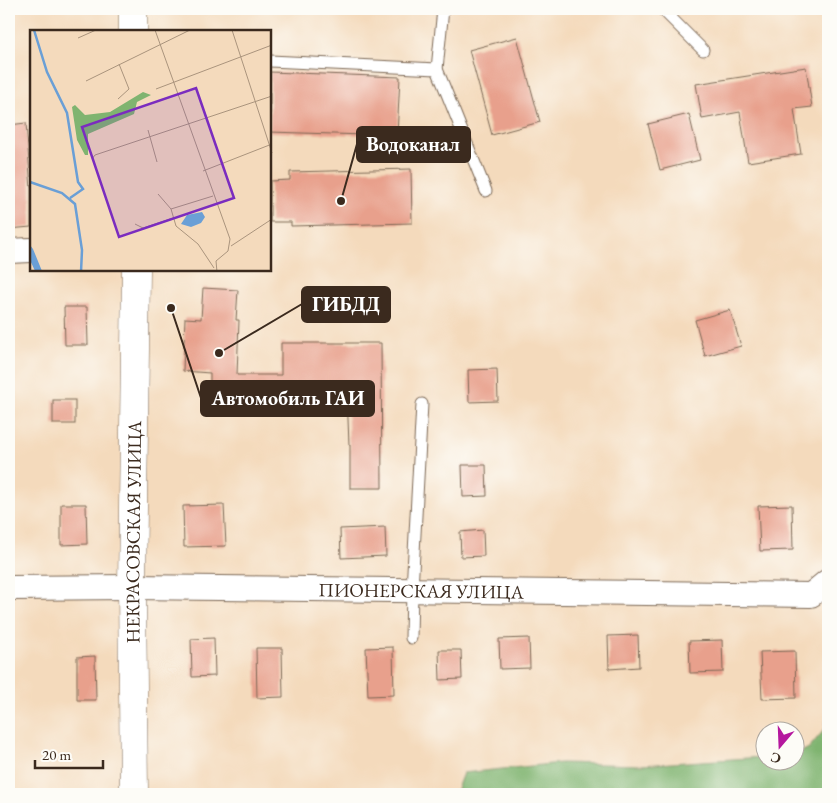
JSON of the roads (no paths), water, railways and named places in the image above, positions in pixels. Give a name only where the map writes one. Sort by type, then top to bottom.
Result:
[{"type":"street","points":[[133,9],[133,30]]},
{"type":"street","points":[[9,252],[30,250]]},
{"type":"street","name":"НЕКРАСОВСКАЯ УЛИЦА","points":[[134,794],[132,588],[136,271]]},
{"type":"street","name":"ПИОНЕРСКАЯ УЛИЦА","points":[[9,588],[811,594],[828,581]]},
{"type":"lane","points":[[443,9],[437,69],[486,190]]},
{"type":"lane","points":[[662,9],[703,50]]},
{"type":"lane","points":[[271,61],[437,69]]},
{"type":"lane","points":[[411,638],[422,404]]},
{"type":"place","name":"Водоканал","points":[[341,201]]},
{"type":"place","name":"Автомобиль ГАИ","points":[[171,308]]},
{"type":"place","name":"ГИБДД","points":[[219,353]]}]
